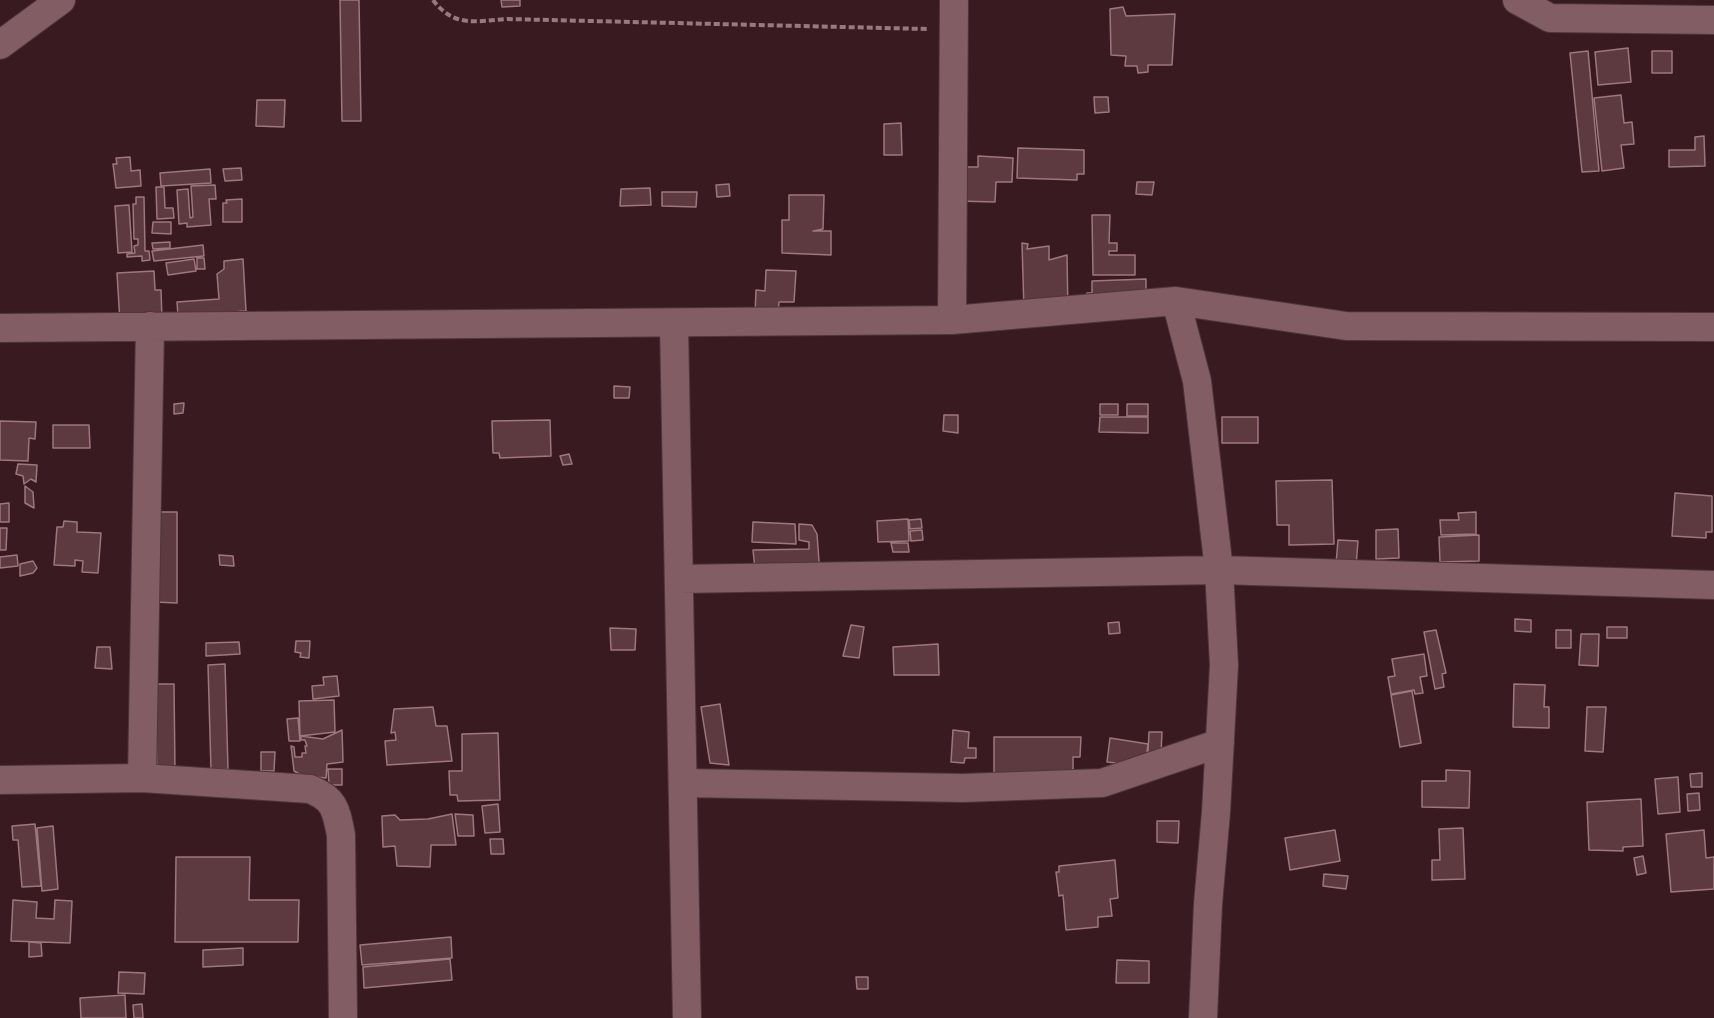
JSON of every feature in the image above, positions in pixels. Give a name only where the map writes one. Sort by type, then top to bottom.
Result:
[{"type":"street","points":[[0,45],[61,0]]},
{"type":"street","points":[[952,320],[954,0]]},
{"type":"street","points":[[1517,0],[1550,18],[1714,20]]},
{"type":"street","points":[[1176,301],[1197,381],[1219,570],[1224,665],[1203,1018]]},
{"type":"street","points":[[0,328],[952,320],[1176,301],[1347,326],[1714,327]]},
{"type":"street","points":[[674,324],[687,1018]]},
{"type":"street","points":[[142,778],[150,326]]},
{"type":"street","points":[[679,579],[1219,570],[1714,585]]},
{"type":"street","points":[[684,783],[963,788],[1102,783],[1220,742]]},
{"type":"street","points":[[0,780],[142,778],[310,789],[326,795],[337,812],[341,835],[343,1018]]},
{"type":"path","points":[[432,0],[443,14],[464,22],[507,19],[953,29]]},
{"type":"building","points":[[340,0],[359,0],[361,121],[342,121]]},
{"type":"building","points":[[501,0],[520,0],[520,6],[502,7]]},
{"type":"building","points":[[1123,7],[1126,16],[1175,14],[1172,65],[1148,65],[1148,72],[1138,73],[1137,66],[1125,66],[1126,56],[1111,55],[1110,9]]},
{"type":"building","points":[[1628,48],[1631,82],[1598,85],[1595,52]]},
{"type":"building","points":[[1588,51],[1599,171],[1582,172],[1570,53]]},
{"type":"building","points":[[1652,51],[1672,51],[1672,73],[1652,73]]},
{"type":"building","points":[[1621,95],[1624,123],[1632,122],[1634,144],[1621,145],[1624,168],[1602,171],[1594,98]]},
{"type":"building","points":[[1094,97],[1108,97],[1109,112],[1095,113]]},
{"type":"building","points":[[257,100],[285,100],[284,127],[256,126]]},
{"type":"building","points":[[901,123],[902,155],[884,155],[884,124]]},
{"type":"building","points":[[1704,136],[1705,166],[1669,167],[1669,150],[1695,150],[1695,137]]},
{"type":"building","points":[[1018,148],[1084,150],[1084,174],[1077,174],[1077,180],[1017,178]]},
{"type":"building","points":[[978,156],[1013,158],[1012,182],[996,182],[995,202],[958,201],[959,167],[978,167]]},
{"type":"building","points":[[130,157],[131,171],[140,170],[141,186],[116,188],[113,164],[117,164],[116,158]]},
{"type":"building","points":[[241,168],[242,180],[225,181],[223,169]]},
{"type":"building","points":[[210,169],[211,183],[161,186],[160,173]]},
{"type":"building","points":[[1137,182],[1154,182],[1152,195],[1136,194]]},
{"type":"building","points":[[729,184],[730,196],[717,197],[716,185]]},
{"type":"building","points":[[215,185],[216,199],[209,199],[211,225],[187,227],[187,223],[179,224],[177,190],[188,189],[190,218],[193,217],[191,186]]},
{"type":"building","points":[[156,187],[164,187],[165,208],[173,208],[174,218],[157,219]]},
{"type":"building","points":[[650,188],[651,205],[620,206],[621,189]]},
{"type":"building","points":[[662,192],[697,192],[696,207],[662,206]]},
{"type":"building","points":[[789,195],[824,195],[823,229],[813,231],[831,231],[831,255],[782,253],[782,220],[789,220]]},
{"type":"building","points":[[136,197],[144,197],[145,251],[149,251],[150,260],[142,261],[142,256],[127,257],[127,254],[135,253],[134,246],[138,245],[138,239],[134,239],[133,204],[136,204]]},
{"type":"building","points":[[242,199],[242,222],[223,222],[223,203],[227,203],[226,200]]},
{"type":"building","points":[[129,205],[132,252],[118,253],[115,206]]},
{"type":"building","points":[[1092,215],[1110,215],[1109,243],[1117,243],[1117,251],[1109,251],[1109,255],[1135,255],[1135,275],[1093,275]]},
{"type":"building","points":[[153,222],[171,222],[171,234],[152,233]]},
{"type":"building","points":[[170,242],[170,248],[153,249],[152,243]]},
{"type":"building","points":[[1022,243],[1028,244],[1027,249],[1049,246],[1049,260],[1067,255],[1068,314],[1024,310]]},
{"type":"building","points":[[203,245],[204,256],[154,261],[152,251]]},
{"type":"building","points":[[197,258],[204,258],[205,269],[197,269]]},
{"type":"building","points":[[194,259],[196,271],[168,275],[166,263]]},
{"type":"building","points":[[243,259],[246,311],[178,316],[177,302],[219,299],[217,274],[224,269],[224,261]]},
{"type":"building","points":[[766,270],[796,271],[794,302],[779,302],[778,316],[755,315],[756,290],[765,291]]},
{"type":"building","points":[[154,271],[155,290],[161,290],[162,320],[120,322],[117,273]]},
{"type":"building","points":[[1146,279],[1146,301],[1088,303],[1087,293],[1092,293],[1092,281]]},
{"type":"building","points":[[614,386],[630,387],[629,398],[614,398]]},
{"type":"building","points":[[184,403],[183,413],[174,414],[174,404]]},
{"type":"building","points":[[1100,404],[1118,404],[1118,415],[1100,415]]},
{"type":"building","points":[[1127,404],[1148,404],[1148,416],[1127,416]]},
{"type":"building","points":[[944,415],[958,415],[958,433],[943,431]]},
{"type":"building","points":[[1100,417],[1148,417],[1148,433],[1099,432]]},
{"type":"building","points":[[1222,417],[1258,417],[1258,443],[1222,443]]},
{"type":"building","points":[[550,420],[551,456],[500,458],[499,453],[493,453],[492,421]]},
{"type":"building","points":[[0,421],[36,422],[35,439],[29,438],[28,461],[0,460]]},
{"type":"building","points":[[53,425],[89,425],[90,448],[53,448]]},
{"type":"building","points":[[569,454],[572,464],[563,465],[560,456]]},
{"type":"building","points":[[18,464],[37,465],[36,482],[31,479],[24,484],[23,476],[16,474]]},
{"type":"building","points":[[1332,480],[1334,544],[1289,545],[1289,525],[1277,525],[1276,481]]},
{"type":"building","points":[[25,486],[33,492],[34,508],[25,503]]},
{"type":"building","points":[[1675,493],[1712,496],[1712,532],[1706,532],[1706,538],[1672,536]]},
{"type":"building","points":[[9,503],[9,522],[0,522],[0,504]]},
{"type":"building","points":[[157,512],[177,512],[177,603],[155,602]]},
{"type":"building","points":[[1476,512],[1476,534],[1441,535],[1440,520],[1459,520],[1458,513]]},
{"type":"building","points":[[908,519],[909,541],[878,542],[877,521]]},
{"type":"building","points":[[921,519],[922,528],[910,529],[909,520]]},
{"type":"building","points":[[64,521],[77,522],[77,532],[101,533],[98,573],[82,572],[83,561],[75,560],[75,566],[54,565],[57,527],[63,527]]},
{"type":"building","points":[[753,522],[795,524],[796,544],[752,542]]},
{"type":"building","points":[[799,524],[812,525],[817,534],[820,575],[756,578],[753,550],[809,549],[809,542],[799,540]]},
{"type":"building","points":[[0,528],[7,528],[6,550],[0,550]]},
{"type":"building","points":[[1398,529],[1399,558],[1376,559],[1376,530]]},
{"type":"building","points":[[922,530],[923,540],[911,541],[910,531]]},
{"type":"building","points":[[1479,535],[1479,561],[1440,562],[1439,537]]},
{"type":"building","points":[[1338,540],[1358,541],[1356,566],[1336,564]]},
{"type":"building","points":[[891,543],[908,543],[909,552],[893,552]]},
{"type":"building","points":[[17,555],[18,566],[0,568],[0,557]]},
{"type":"building","points":[[219,555],[233,556],[234,566],[220,565]]},
{"type":"building","points":[[33,561],[37,568],[33,573],[20,576],[20,564]]},
{"type":"building","points":[[1515,619],[1531,620],[1531,632],[1515,631]]},
{"type":"building","points":[[1119,622],[1120,633],[1109,634],[1108,623]]},
{"type":"building","points":[[851,625],[864,627],[859,658],[843,656]]},
{"type":"building","points":[[1607,627],[1627,627],[1627,638],[1607,638]]},
{"type":"building","points":[[610,628],[636,629],[635,650],[611,650]]},
{"type":"building","points":[[1436,630],[1446,673],[1442,674],[1444,687],[1435,689],[1424,632]]},
{"type":"building","points":[[1556,630],[1571,630],[1571,648],[1556,648]]},
{"type":"building","points":[[1581,634],[1599,634],[1598,666],[1579,665]]},
{"type":"building","points":[[296,641],[310,641],[309,658],[300,657],[301,653],[295,652]]},
{"type":"building","points":[[239,642],[240,654],[206,656],[206,643]]},
{"type":"building","points":[[938,644],[939,675],[894,675],[893,647]]},
{"type":"building","points":[[97,647],[110,647],[112,669],[95,668]]},
{"type":"building","points":[[1424,654],[1427,676],[1420,677],[1423,693],[1415,694],[1414,690],[1391,694],[1388,677],[1395,676],[1392,659]]},
{"type":"building","points":[[225,664],[228,769],[211,770],[208,665]]},
{"type":"building","points":[[337,676],[339,696],[313,699],[312,686],[324,685],[323,677]]},
{"type":"building","points":[[155,684],[174,684],[175,772],[157,772]]},
{"type":"building","points":[[1514,684],[1545,685],[1544,707],[1549,707],[1549,728],[1513,727]]},
{"type":"building","points":[[1412,691],[1421,743],[1400,747],[1391,695]]},
{"type":"building","points":[[334,700],[335,732],[300,736],[299,701]]},
{"type":"building","points":[[720,704],[729,765],[710,763],[701,707]]},
{"type":"building","points":[[433,707],[436,726],[447,726],[452,761],[387,765],[385,741],[396,740],[395,732],[391,733],[394,709]]},
{"type":"building","points":[[1587,707],[1606,707],[1603,752],[1585,751]]},
{"type":"building","points":[[298,718],[300,741],[289,741],[287,719]]},
{"type":"building","points":[[342,730],[343,762],[327,764],[326,778],[303,776],[294,771],[291,746],[294,747],[295,757],[302,757],[302,753],[306,753],[305,746],[307,746],[305,740],[301,740],[301,736],[323,739]]},
{"type":"building","points":[[953,730],[969,732],[968,748],[976,748],[976,758],[965,758],[964,763],[951,762]]},
{"type":"building","points":[[1149,732],[1162,732],[1160,773],[1147,772]]},
{"type":"building","points":[[498,733],[500,800],[458,801],[457,795],[450,795],[449,771],[462,771],[462,734]]},
{"type":"building","points":[[994,737],[1081,737],[1080,757],[1073,757],[1073,776],[994,775]]},
{"type":"building","points":[[1110,738],[1148,744],[1145,766],[1107,762]]},
{"type":"building","points":[[261,752],[275,752],[274,771],[261,771]]},
{"type":"building","points":[[328,769],[342,769],[342,785],[329,785]]},
{"type":"building","points":[[1446,770],[1470,771],[1469,808],[1422,807],[1422,781],[1446,781]]},
{"type":"building","points":[[1702,773],[1702,787],[1691,787],[1690,774]]},
{"type":"building","points":[[1678,777],[1680,812],[1658,814],[1655,779]]},
{"type":"building","points":[[1699,793],[1700,810],[1688,811],[1687,794]]},
{"type":"building","points":[[1641,799],[1643,846],[1623,847],[1623,851],[1589,850],[1587,802]]},
{"type":"building","points":[[498,804],[500,832],[485,833],[482,806]]},
{"type":"building","points":[[452,814],[456,845],[431,845],[430,867],[397,866],[395,846],[383,847],[382,816],[395,815],[400,820],[428,819]]},
{"type":"building","points":[[455,814],[473,815],[474,836],[458,836]]},
{"type":"building","points":[[1157,821],[1179,821],[1178,843],[1157,842]]},
{"type":"building","points":[[35,824],[41,886],[22,887],[18,840],[13,840],[12,826]]},
{"type":"building","points":[[53,826],[58,889],[42,891],[37,828]]},
{"type":"building","points":[[1463,828],[1465,879],[1432,880],[1432,860],[1440,860],[1439,829]]},
{"type":"building","points":[[1335,830],[1340,861],[1290,870],[1285,838]]},
{"type":"building","points":[[1704,830],[1706,858],[1714,857],[1714,889],[1671,892],[1666,834]]},
{"type":"building","points":[[490,839],[503,839],[504,854],[491,854]]},
{"type":"building","points":[[1643,856],[1646,873],[1637,875],[1634,858]]},
{"type":"building","points":[[176,857],[250,857],[249,900],[299,900],[298,942],[175,942]]},
{"type":"building","points":[[1115,860],[1118,898],[1110,899],[1112,916],[1098,917],[1098,927],[1066,930],[1063,895],[1059,896],[1056,872],[1059,872],[1059,866]]},
{"type":"building","points":[[1324,874],[1348,876],[1346,889],[1323,886]]},
{"type":"building","points":[[13,900],[37,902],[36,918],[54,919],[55,900],[72,901],[70,943],[11,941]]},
{"type":"building","points":[[451,937],[452,958],[362,965],[360,945]]},
{"type":"building","points":[[29,942],[41,943],[42,956],[29,957]]},
{"type":"building","points":[[243,948],[243,965],[203,967],[203,950]]},
{"type":"building","points":[[450,959],[452,980],[364,988],[363,967]]},
{"type":"building","points":[[1117,960],[1149,961],[1149,983],[1116,983]]},
{"type":"building","points":[[119,972],[145,973],[144,994],[118,993]]},
{"type":"building","points":[[856,977],[868,977],[868,989],[857,989]]},
{"type":"building","points":[[125,995],[126,1018],[81,1018],[80,998]]},
{"type":"building","points":[[142,1004],[143,1018],[134,1018],[133,1005]]}]
